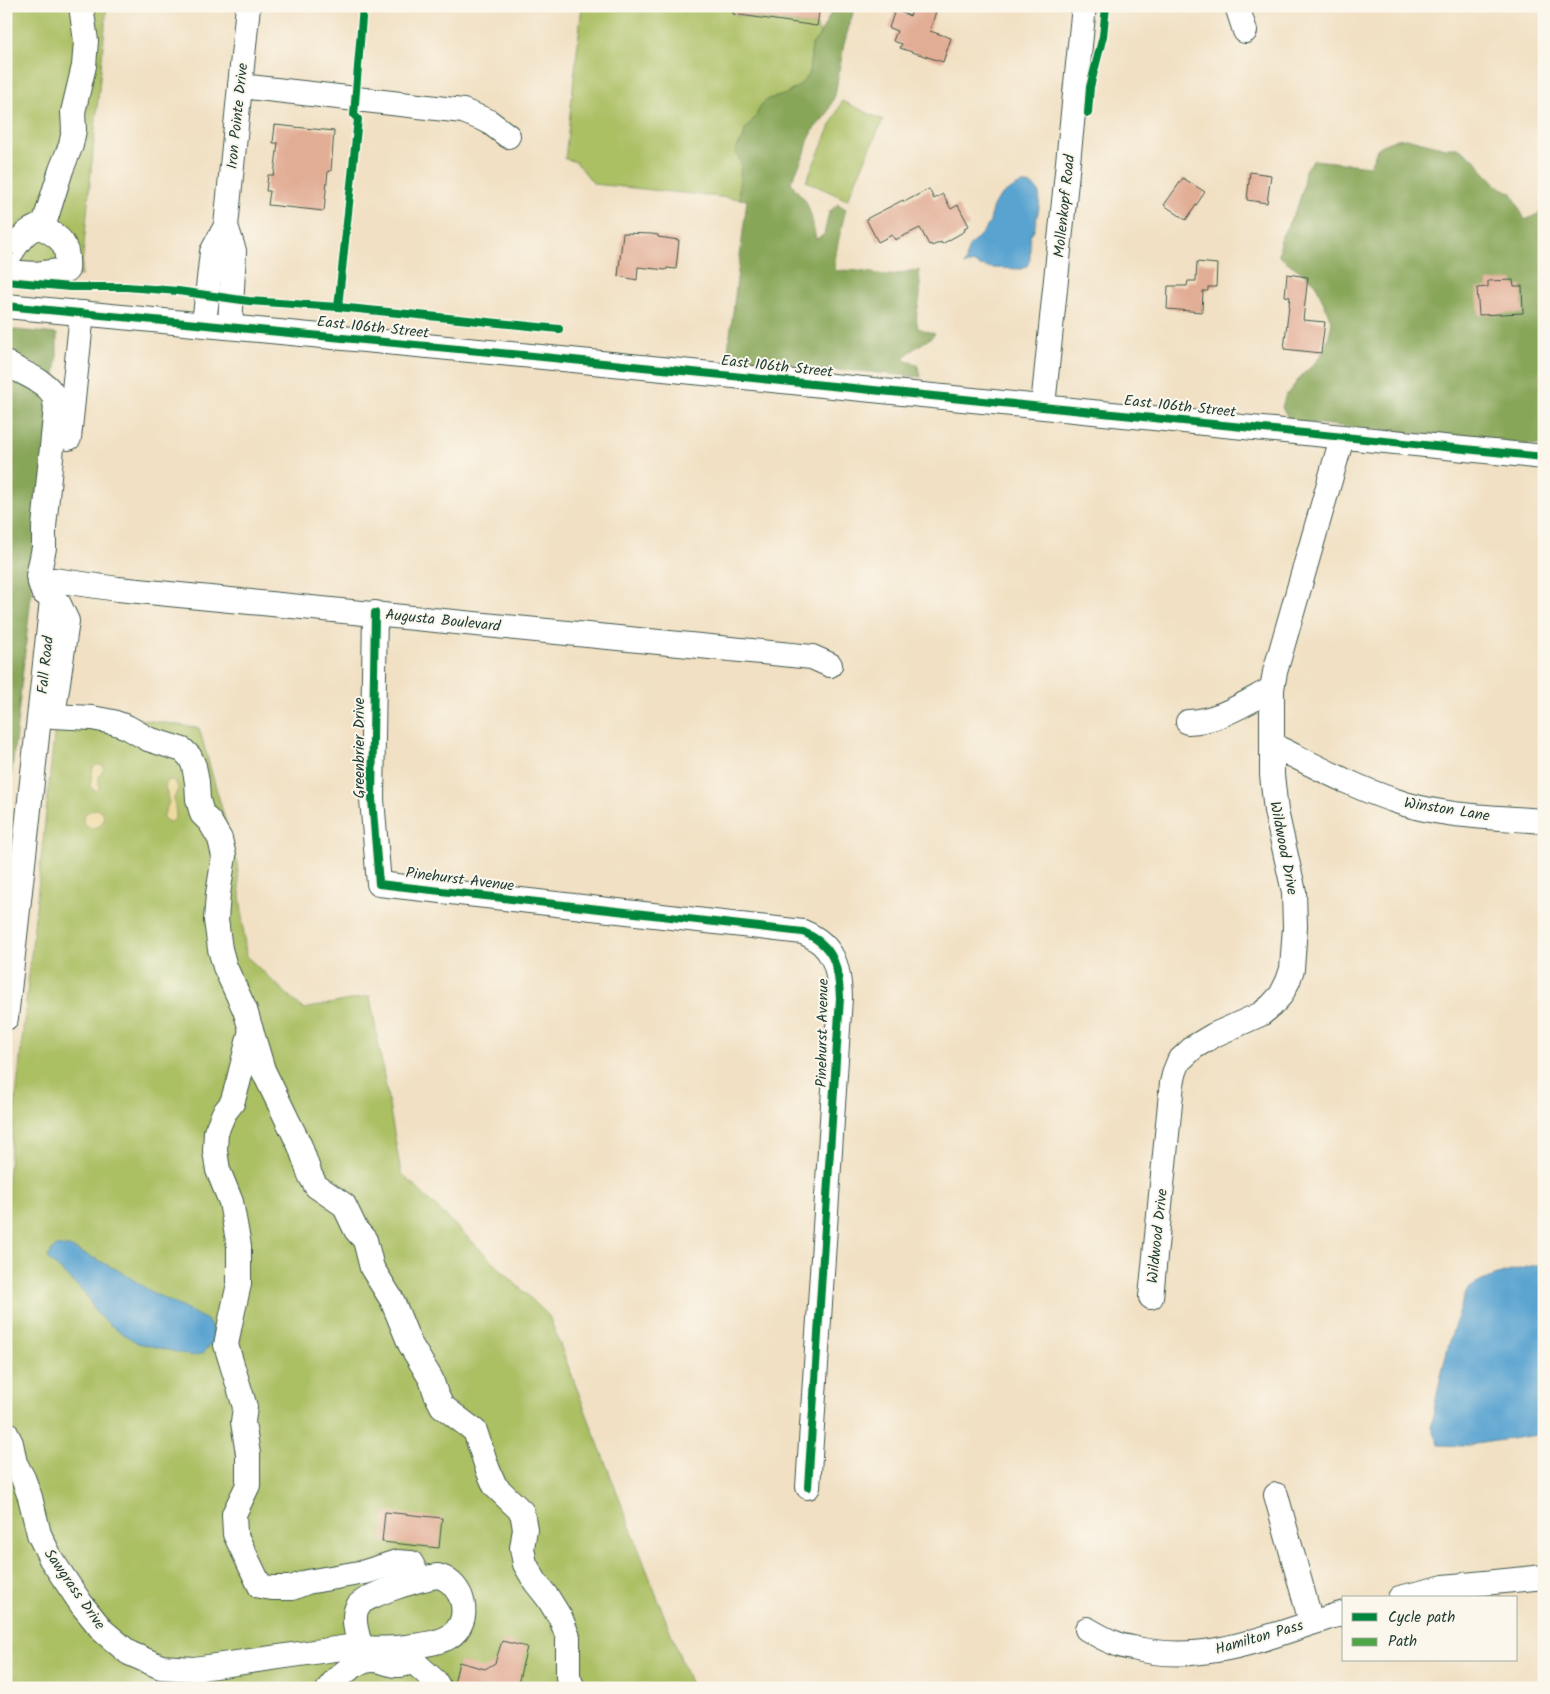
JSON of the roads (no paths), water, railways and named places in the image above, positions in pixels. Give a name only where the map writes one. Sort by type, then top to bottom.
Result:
[{"type":"street","points":[[40,227],[54,233],[65,244],[68,257],[66,270],[36,274],[9,262],[20,239],[30,231],[40,227],[45,221],[60,170],[71,145],[74,130],[73,112],[84,66],[86,41],[81,6]]},
{"type":"street","name":"Iron Pointe Drive","points":[[204,324],[212,252],[226,226],[248,6]]},
{"type":"street","name":"Mollenkopf Road","points":[[1043,406],[1084,6]]},
{"type":"street","points":[[1237,6],[1245,31]]},
{"type":"street","points":[[240,86],[462,112],[488,121],[508,136]]},
{"type":"street","name":"Iron Pointe Drive","points":[[226,226],[234,251],[230,326]]},
{"type":"street","name":"East 106th Street","points":[[6,306],[230,326],[1544,457]]},
{"type":"street","name":"Fall Road","points":[[6,1018],[82,313]]},
{"type":"street","points":[[6,363],[17,371],[45,385],[53,395],[56,407],[44,527],[44,548],[38,576],[43,592],[53,590],[67,621],[53,716],[92,718],[113,722],[127,727],[148,739],[183,750],[190,757],[194,766],[202,814],[210,822],[220,839],[224,856],[216,920],[220,949],[225,967],[246,1010],[263,1070],[300,1146],[316,1186],[344,1205],[356,1230],[365,1240],[372,1268],[392,1300],[410,1344],[431,1378],[442,1406],[475,1431],[495,1486],[522,1512],[525,1529],[522,1548],[526,1564],[536,1583],[561,1619],[568,1637],[568,1676],[573,1688]]},
{"type":"street","name":"Wildwood Drive","points":[[1151,1296],[1172,1082],[1179,1061],[1194,1047],[1261,1014],[1271,1006],[1284,988],[1292,969],[1295,927],[1294,892],[1276,811],[1272,775],[1272,689],[1275,672],[1342,438]]},
{"type":"street","name":"Augusta Boulevard","points":[[53,590],[128,590],[375,613],[812,657],[830,665]]},
{"type":"street","name":"Greenbrier Drive","points":[[375,613],[372,799],[379,884]]},
{"type":"street","points":[[1188,722],[1218,717],[1272,689]]},
{"type":"street","name":"Winston Lane","points":[[1272,745],[1362,788],[1394,801],[1445,812],[1544,822]]},
{"type":"street","name":"Pinehurst Avenue","points":[[379,884],[803,932],[823,943],[837,969],[840,982],[840,998],[808,1487]]},
{"type":"street","points":[[252,1028],[232,1103],[224,1113],[216,1132],[215,1151],[218,1170],[232,1202],[239,1246],[239,1284],[226,1345],[245,1407],[243,1422],[248,1454],[248,1486],[234,1514],[235,1534],[260,1586],[292,1588],[307,1582],[365,1572],[397,1562],[411,1564],[420,1579]]},
{"type":"street","name":"Sawgrass Drive","points":[[6,1433],[11,1444],[11,1458],[23,1478],[30,1497],[38,1534],[51,1560],[82,1605],[103,1631],[129,1653],[161,1667],[194,1669],[349,1647],[382,1650],[415,1645],[441,1640],[457,1631],[464,1614],[464,1607],[458,1591],[446,1578],[438,1576],[420,1579],[366,1599],[358,1606],[355,1623],[361,1647]]},
{"type":"street","points":[[1276,1495],[1311,1622]]},
{"type":"street","points":[[1408,1596],[1444,1587],[1544,1577]]},
{"type":"street","name":"Hamilton Pass","points":[[1088,1630],[1115,1644],[1153,1653],[1176,1654],[1222,1650],[1342,1614]]},
{"type":"street","points":[[329,1688],[333,1682],[358,1663],[372,1660],[386,1661],[397,1666],[413,1661],[435,1681],[439,1688]]},
{"type":"water","points":[[1021,184],[1029,184],[1034,187],[1038,191],[1040,202],[1035,227],[1030,235],[1030,259],[1027,266],[1021,269],[992,268],[975,263],[964,265],[969,247],[989,225],[992,209],[996,201]]},
{"type":"water","points":[[56,1246],[69,1247],[98,1260],[123,1273],[150,1291],[207,1320],[213,1330],[213,1342],[203,1353],[193,1356],[138,1343],[118,1331],[97,1314],[85,1293],[47,1258]]},
{"type":"water","points":[[1544,1263],[1544,1434],[1462,1446],[1440,1445],[1432,1427],[1436,1400],[1452,1334],[1468,1290],[1474,1285],[1493,1277]]}]
